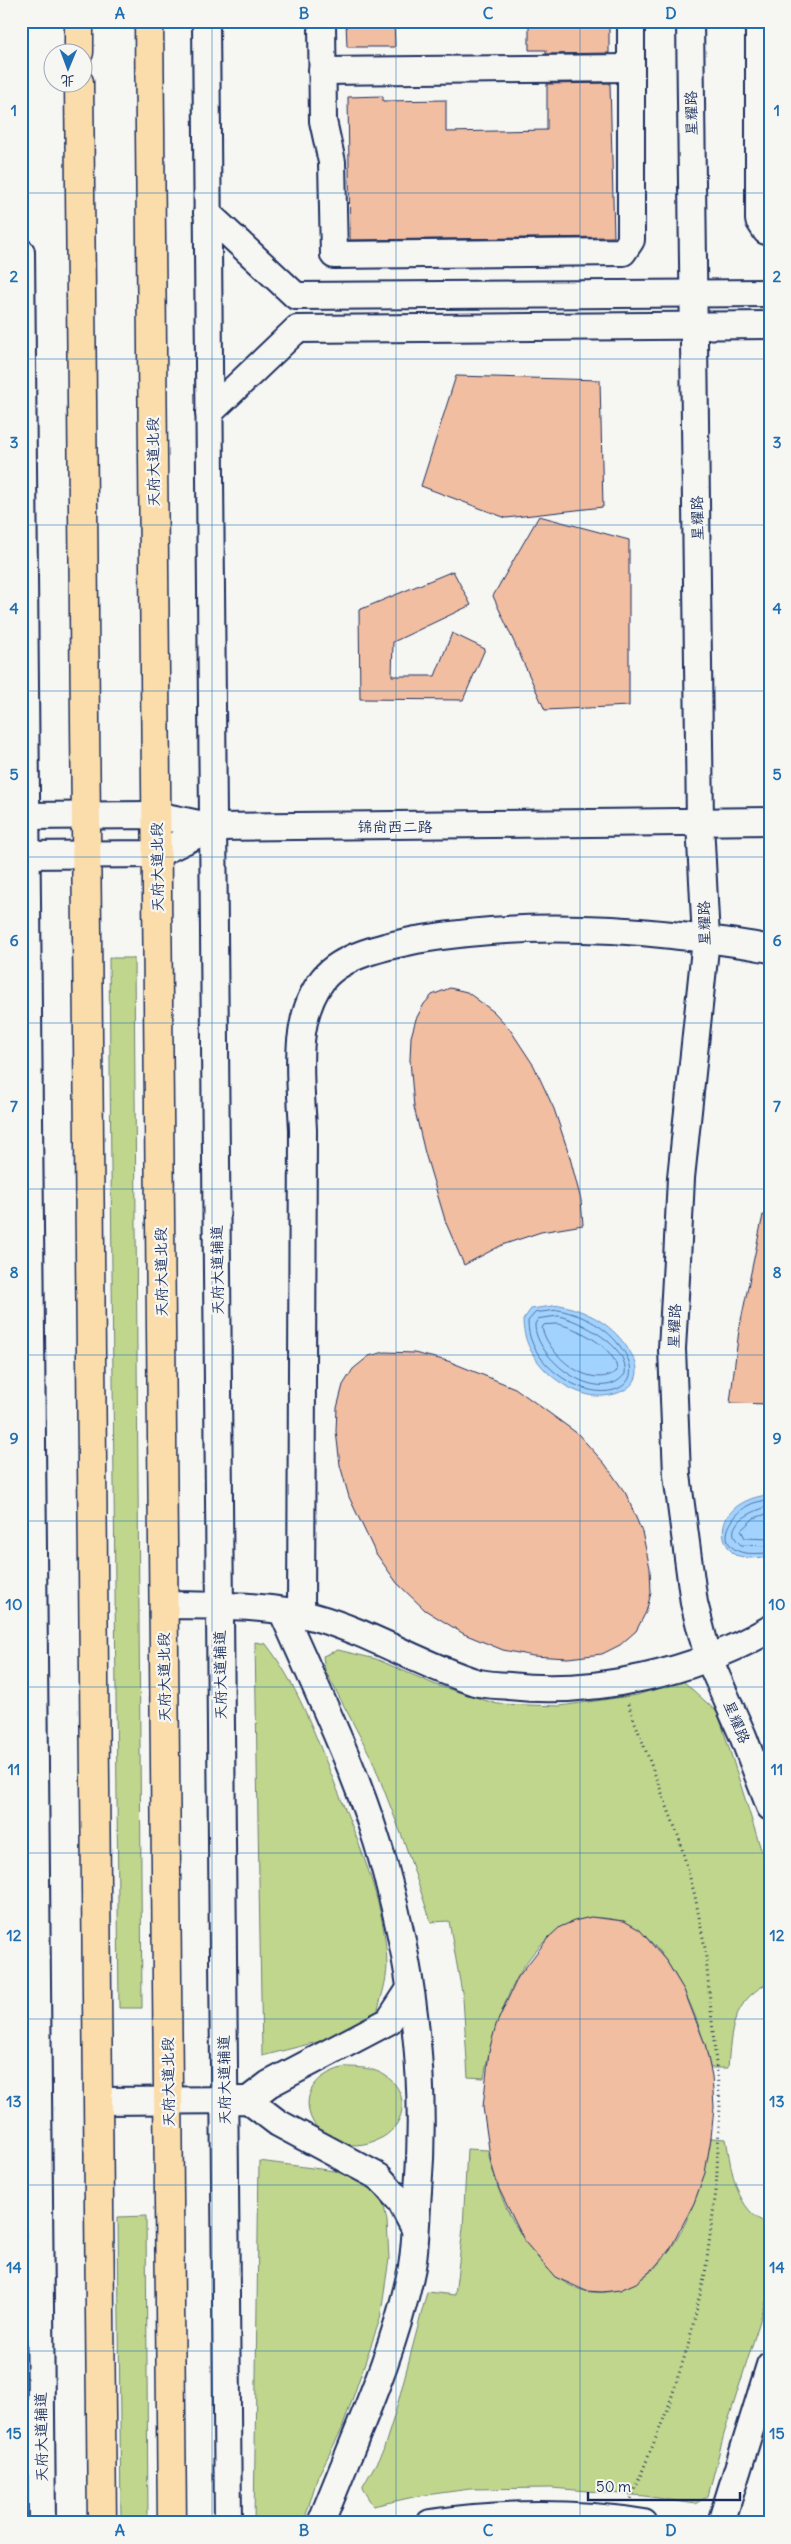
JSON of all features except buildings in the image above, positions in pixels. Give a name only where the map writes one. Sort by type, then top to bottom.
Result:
[{"type":"main road","points":[[79,21],[79,42]]},
{"type":"main road","name":"天府大道北段","points":[[149,21],[172,2523]]},
{"type":"main road","points":[[79,92],[102,2523]]},
{"type":"street","name":"天府大道辅道","points":[[206,21],[220,1607],[236,2100],[228,2523]]},
{"type":"street","points":[[322,21],[323,121],[332,162],[334,255],[623,252],[631,240],[631,21]]},
{"type":"street","name":"星耀路","points":[[690,21],[700,823],[706,939],[681,1178],[672,1349],[676,1475],[694,1603],[708,1657],[744,1736],[770,1807]]},
{"type":"street","points":[[759,21],[764,111],[759,220],[766,231],[770,232]]},
{"type":"street","points":[[322,71],[631,68]]},
{"type":"street","points":[[207,213],[296,296],[770,293]]},
{"type":"street","name":"天府大道辅道","points":[[21,252],[24,855],[42,2523]]},
{"type":"street","points":[[209,414],[297,329],[770,325]]},
{"type":"street","name":"锦尚西二路","points":[[24,816],[156,815],[213,827],[770,821]]},
{"type":"street","points":[[24,855],[157,854],[213,827]]},
{"type":"street","points":[[321,2523],[393,2342],[412,2265],[421,2152],[422,2107],[410,1989],[384,1865],[292,1614],[302,1130],[300,1061],[304,1027],[310,1000],[324,978],[351,959],[386,946],[450,934],[542,928],[614,929],[706,939],[770,949]]},
{"type":"street","points":[[164,1605],[220,1607],[314,1617],[476,1683],[544,1690],[620,1682],[708,1657],[744,1644],[770,1629]]},
{"type":"street","points":[[98,2101],[236,2100],[314,2059],[358,2039],[388,2021],[410,1989]]},
{"type":"street","points":[[236,2100],[379,2177],[402,2202],[415,2229]]},
{"type":"street","points":[[721,2523],[770,2365]]},
{"type":"street","points":[[432,2523],[508,2515],[562,2514],[634,2521]]},
{"type":"path","points":[[620,1682],[679,1838],[695,1896],[705,1948],[720,2105],[716,2190],[701,2292],[688,2346],[634,2521]]},
{"type":"green space","points":[[109,958],[134,958],[142,2008],[119,2008]]},
{"type":"green space","points":[[255,1642],[266,1644],[277,1659],[296,1692],[319,1744],[360,1847],[376,1894],[385,1941],[387,1965],[385,1984],[376,2017],[337,2037],[262,2056]]},
{"type":"green space","points":[[338,1650],[376,1659],[436,1685],[497,1704],[560,1706],[637,1695],[682,1680],[718,1713],[770,1878],[770,1982],[748,1998],[736,2018],[730,2041],[728,2068],[710,2068],[700,2030],[686,1996],[674,1973],[653,1944],[626,1923],[602,1918],[576,1922],[554,1933],[535,1951],[519,1974],[506,2000],[496,2027],[484,2078],[468,2077],[463,1998],[449,1921],[431,1922],[405,1844],[372,1759],[325,1670],[323,1656]]},
{"type":"green space","points":[[346,2067],[367,2068],[377,2071],[394,2083],[400,2092],[402,2111],[399,2120],[394,2128],[377,2140],[355,2145],[336,2142],[321,2133],[312,2119],[308,2104],[312,2089],[324,2076]]},
{"type":"green space","points":[[711,2138],[726,2139],[733,2177],[742,2200],[758,2219],[770,2225],[770,2289],[724,2434],[708,2496],[695,2504],[645,2496],[552,2488],[470,2489],[418,2496],[373,2506],[362,2488],[383,2451],[396,2410],[427,2292],[455,2295],[463,2228],[467,2149],[488,2150],[494,2176],[510,2215],[524,2239],[547,2268],[564,2282],[584,2291],[607,2292],[630,2285],[650,2272],[667,2254],[680,2233],[691,2209],[700,2184]]},
{"type":"green space","points":[[259,2161],[335,2171],[361,2182],[383,2201],[387,2221],[389,2259],[380,2319],[342,2429],[318,2476],[305,2518],[296,2523],[254,2523]]},
{"type":"green space","points":[[146,2216],[148,2523],[121,2523],[118,2217]]},
{"type":"water","points":[[560,1305],[597,1319],[620,1338],[632,1355],[637,1367],[636,1378],[627,1389],[612,1395],[589,1395],[564,1385],[543,1368],[529,1346],[524,1333],[523,1320],[531,1309]]},
{"type":"water","points":[[770,1494],[770,1557],[748,1558],[735,1555],[725,1541],[723,1533],[727,1518],[731,1512],[746,1501]]}]
